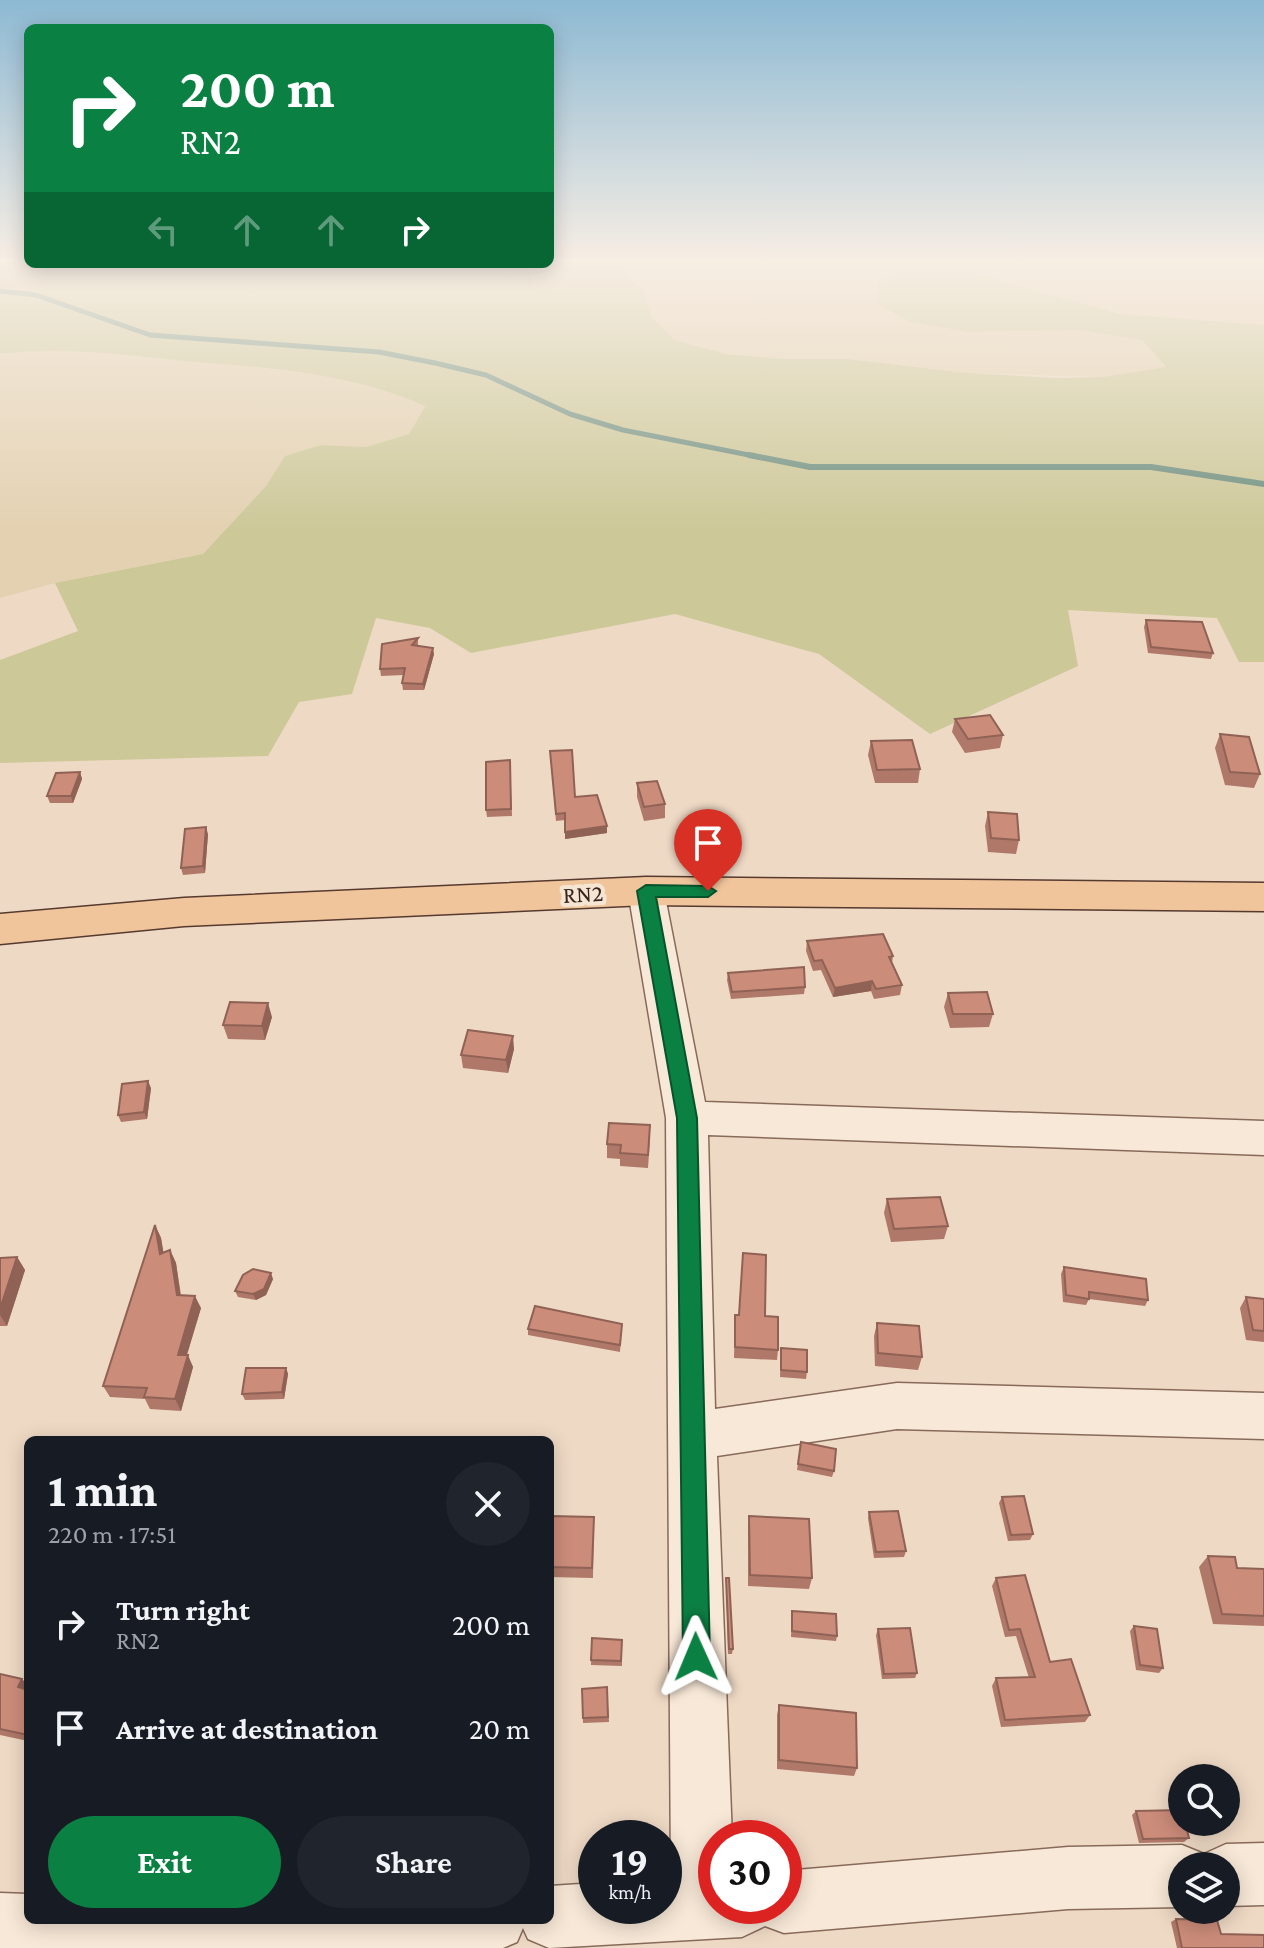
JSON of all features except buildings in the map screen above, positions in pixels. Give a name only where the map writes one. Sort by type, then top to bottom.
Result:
[{"type":"main road","name":"RN2","points":[[0,929],[184,912],[646,891],[1264,897]]},
{"type":"street","points":[[646,891],[687,1118],[691,1436],[716,1820]]},
{"type":"street","points":[[687,1118],[1264,1138]]},
{"type":"street","points":[[691,1436],[897,1406],[1264,1416]]},
{"type":"street","points":[[1240,1875],[1264,1874]]},
{"type":"street","points":[[802,1900],[1068,1878],[1168,1876]]},
{"type":"street","points":[[554,1917],[698,1909]]},
{"type":"street","points":[[0,1925],[306,1930],[419,1924]]},
{"type":"shaded area","points":[[0,350],[711,350],[786,359],[848,359],[967,373],[1057,378],[1103,377],[1166,367],[1151,350],[1264,350],[1264,662],[1239,662],[1217,618],[1068,610],[1078,666],[930,734],[819,654],[675,614],[471,653],[430,628],[376,618],[352,694],[299,702],[268,756],[0,763],[0,660],[78,631],[55,583],[203,554],[266,486],[285,456],[321,445],[366,447],[409,434],[425,406],[362,384],[265,368],[83,352],[0,354]]},
{"type":"shaded area","points":[[32,350],[113,351],[331,376],[384,387],[425,405],[409,434],[366,447],[321,445],[285,456],[266,486],[203,554],[55,583],[0,598],[0,354]]},
{"type":"shaded area","points":[[711,350],[1150,350],[1166,368],[1103,377],[967,373],[848,359],[786,359]]},
{"type":"waterway","points":[[351,350],[379,352],[486,375],[570,414],[623,430],[759,457]]},
{"type":"waterway","points":[[749,455],[810,467],[1151,467],[1264,484]]},
{"type":"route","points":[[696,1657],[687,1118],[646,891],[708,891]]}]
